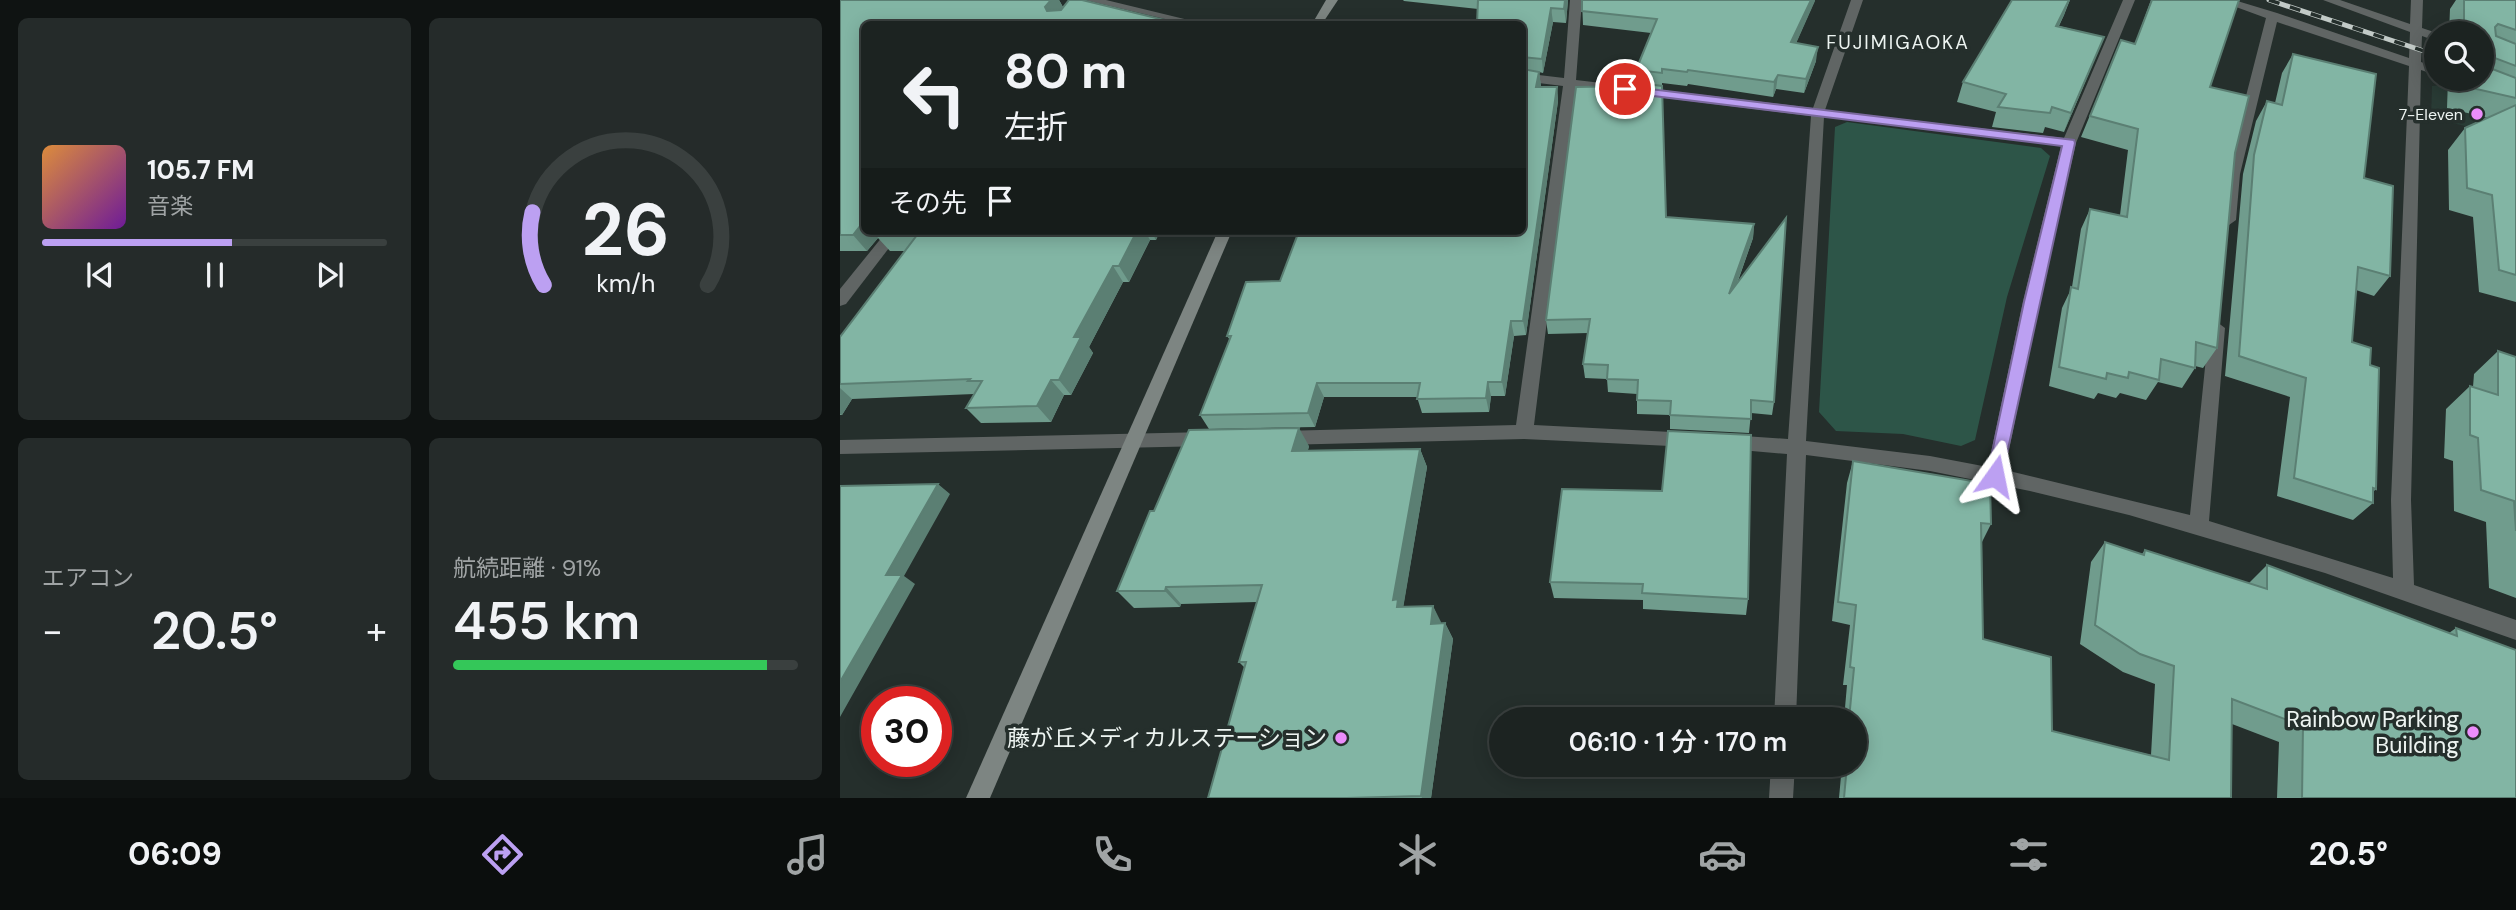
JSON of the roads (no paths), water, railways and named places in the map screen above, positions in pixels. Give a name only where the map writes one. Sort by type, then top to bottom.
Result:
[{"type":"street","points":[[1091,0],[1186,21]]},
{"type":"street","points":[[1319,21],[1332,0]]},
{"type":"street","points":[[1524,432],[1570,83],[1576,0]]},
{"type":"street","points":[[1786,707],[1797,445],[1818,112],[1857,0]]},
{"type":"street","points":[[1995,476],[2031,302],[2069,143],[2129,0]]},
{"type":"street","points":[[2223,0],[2424,67]]},
{"type":"street","points":[[2329,0],[2424,33]]},
{"type":"street","points":[[2403,590],[2401,500],[2417,0]]},
{"type":"street","points":[[2227,237],[2234,174],[2273,15]]},
{"type":"street","points":[[1526,78],[2069,143]]},
{"type":"street","points":[[840,300],[892,235]]},
{"type":"street","points":[[978,798],[1224,235]]},
{"type":"street","points":[[2199,528],[2219,313]]},
{"type":"street","points":[[1260,438],[1524,432],[1797,445],[1995,476],[2199,528],[2403,590],[2516,630]]},
{"type":"street","points":[[840,447],[1232,439]]},
{"type":"street","points":[[1781,798],[1782,777]]},
{"type":"railway","points":[[2269,0],[2424,51]]},
{"type":"place","name":"7-Eleven","points":[[2477,114]]},
{"type":"place","name":"Rainbow Parking Building","points":[[2473,732]]},
{"type":"place","name":"藤が丘メディカルステーション","points":[[1341,738]]},
{"type":"district","name":"FUJIMIGAOKA","points":[[1898,42]]}]
